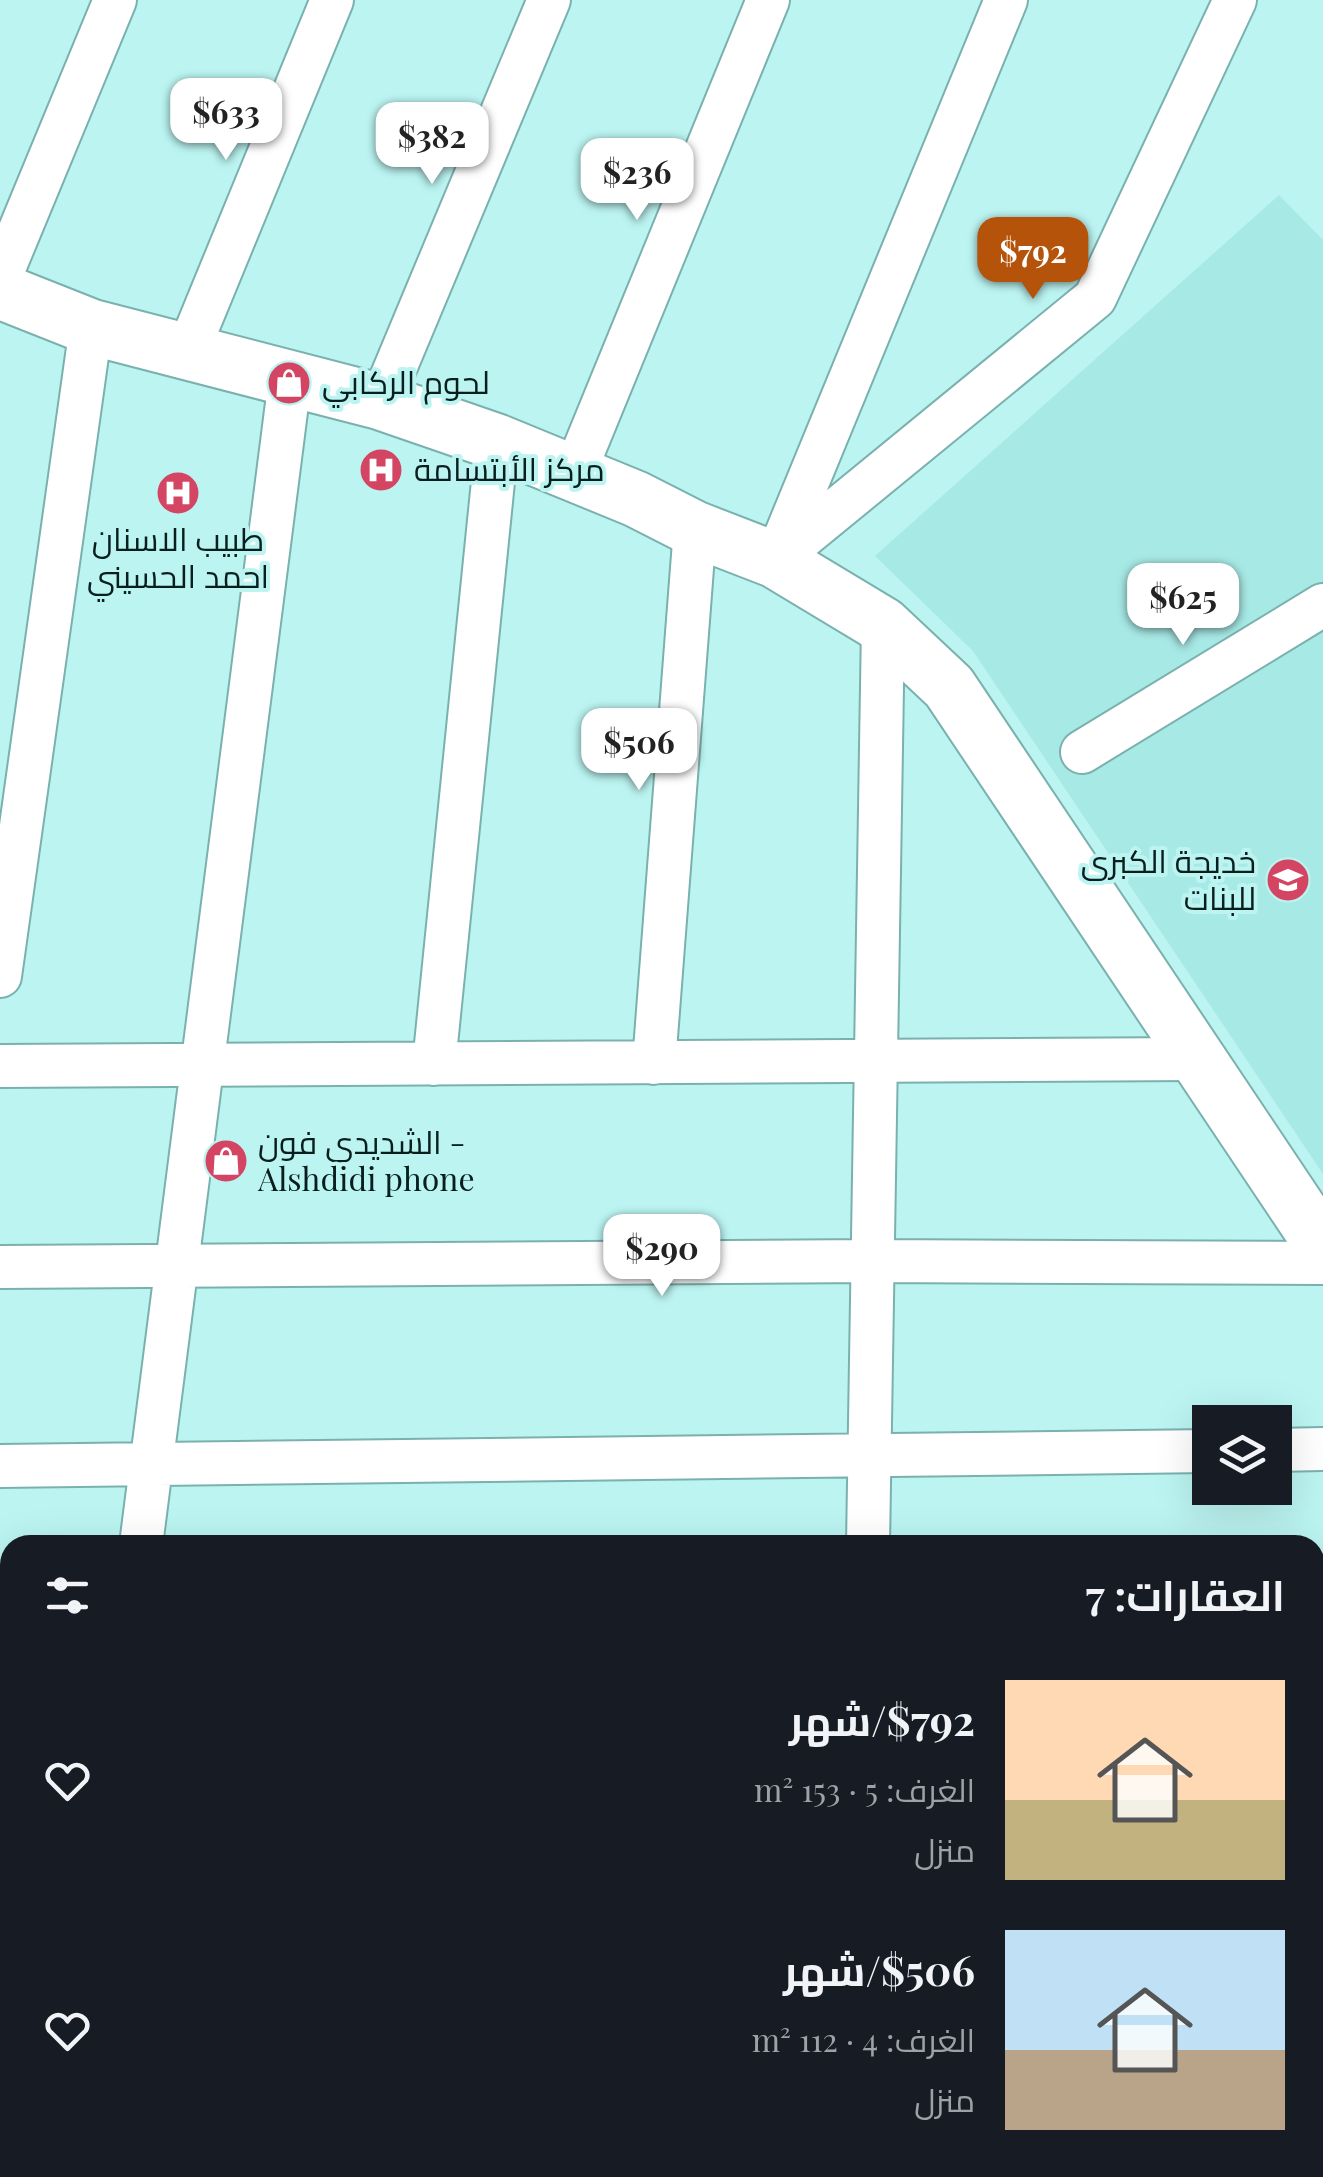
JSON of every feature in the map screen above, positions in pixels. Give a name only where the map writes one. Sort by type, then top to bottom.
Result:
[{"type":"street","points":[[0,278],[116,0]]},
{"type":"street","points":[[187,353],[332,0]]},
{"type":"street","points":[[381,402],[550,0]]},
{"type":"street","points":[[574,474],[768,0]]},
{"type":"street","points":[[776,560],[1006,0]]},
{"type":"street","points":[[776,560],[1095,298],[1235,0]]},
{"type":"street","points":[[0,291],[91,327],[381,402],[497,442],[636,498],[695,529],[776,560],[882,624],[949,687],[1323,1246]]},
{"type":"street","points":[[0,976],[91,327]]},
{"type":"street","points":[[142,1535],[290,380]]},
{"type":"street","points":[[434,1064],[497,442]]},
{"type":"street","points":[[654,1063],[695,529]]},
{"type":"street","points":[[1082,752],[1323,605]]},
{"type":"street","points":[[868,1535],[882,624]]},
{"type":"street","points":[[0,1066],[1198,1059]]},
{"type":"street","points":[[0,1267],[872,1261],[1323,1263]]},
{"type":"street","points":[[1292,1450],[1323,1449]]},
{"type":"street","points":[[0,1466],[1192,1450]]},
{"type":"shaded area","points":[[1279,195],[1323,240],[1323,1174],[973,651],[875,556]]},
{"type":"place","name":"لحوم الركابي","points":[[289,383]]},
{"type":"place","name":"مركز الأبتسامة","points":[[381,470]]},
{"type":"place","name":"طبيب الاسنان احمد الحسيني","points":[[178,493]]},
{"type":"place","name":"خديجة الكبرى للبنات","points":[[1288,880]]},
{"type":"place","name":"الشديدي فون - Alshdidi phone","points":[[226,1161]]}]
